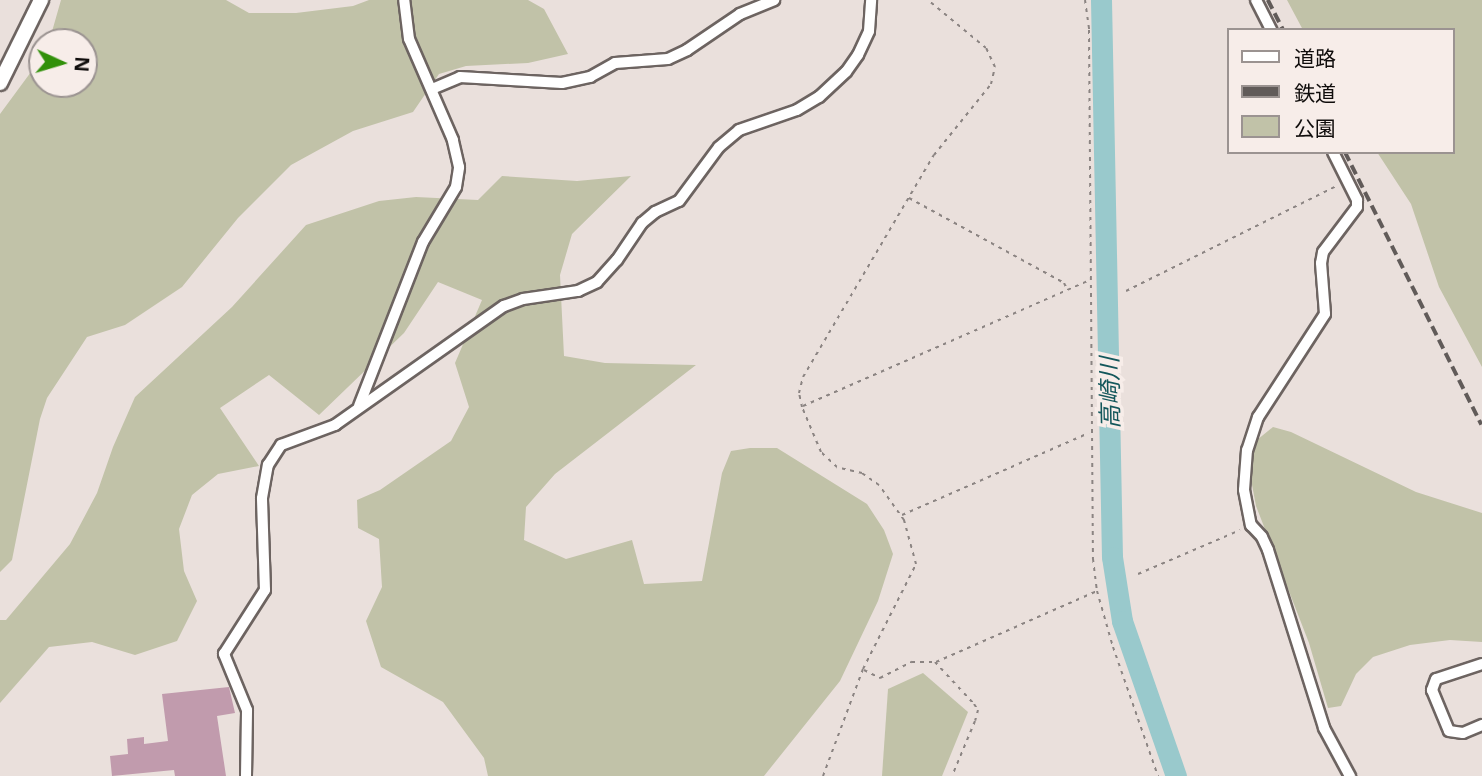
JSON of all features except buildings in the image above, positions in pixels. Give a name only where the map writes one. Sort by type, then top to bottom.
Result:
[{"type":"main road","points":[[0,83],[41,0]]},
{"type":"street","points":[[359,407],[423,242],[449,204],[456,187],[459,167],[453,140],[409,39],[404,0]]},
{"type":"street","points":[[432,89],[460,77],[562,83],[590,78],[615,63],[668,59],[687,50],[740,14],[774,0]]},
{"type":"street","points":[[246,776],[247,709],[224,654],[265,590],[262,498],[268,465],[281,445],[335,425],[504,306],[523,299],[578,291],[597,282],[642,223],[655,212],[679,201],[719,147],[738,130],[797,110],[819,97],[846,72],[859,55],[869,31],[871,0]]},
{"type":"street","points":[[1256,0],[1270,28]]},
{"type":"street","points":[[1334,154],[1357,200],[1357,207],[1323,252],[1321,263],[1325,314],[1273,389],[1258,417],[1247,450],[1244,491],[1251,525],[1262,537],[1268,550],[1324,727],[1350,776]]},
{"type":"street","points":[[1482,664],[1436,679],[1432,690],[1449,731],[1463,733],[1482,725]]},
{"type":"path","points":[[823,776],[863,669],[916,564],[901,515],[879,485],[862,473],[837,467],[821,452],[799,393],[803,377],[908,197],[934,155],[990,84],[995,67],[986,48],[928,0]]},
{"type":"path","points":[[1085,0],[1089,30],[1093,559],[1097,591],[1158,776]]},
{"type":"path","points":[[1126,291],[1347,181]]},
{"type":"path","points":[[908,197],[1064,283],[1067,290]]},
{"type":"path","points":[[802,407],[1092,279]]},
{"type":"path","points":[[901,515],[1091,432]]},
{"type":"path","points":[[1138,574],[1251,525]]},
{"type":"path","points":[[863,669],[880,678],[912,662],[935,662],[1097,591]]},
{"type":"path","points":[[935,662],[978,710],[952,776]]},
{"type":"green space","points":[[61,0],[226,0],[249,13],[296,13],[353,6],[369,0],[528,0],[544,9],[568,54],[528,63],[466,66],[439,74],[413,112],[353,131],[291,165],[238,218],[182,287],[125,325],[87,337],[47,398],[40,419],[12,560],[0,572],[0,114],[28,76],[28,98],[98,98],[98,28],[53,28]]},
{"type":"green space","points":[[1287,0],[1482,0],[1482,367],[1439,287],[1411,204],[1378,154],[1454,154],[1454,28],[1302,28]]},
{"type":"green space","points":[[502,176],[577,181],[631,176],[572,234],[560,275],[564,356],[605,363],[696,365],[555,474],[526,507],[524,540],[566,559],[632,540],[644,584],[702,581],[722,473],[731,451],[750,448],[777,448],[867,504],[884,530],[893,554],[878,601],[840,681],[764,776],[488,776],[484,758],[443,702],[381,667],[366,621],[382,587],[379,539],[358,528],[357,500],[380,490],[451,441],[469,407],[455,363],[482,300],[438,282],[404,333],[319,415],[269,375],[220,408],[259,466],[218,474],[192,495],[179,529],[184,571],[197,601],[177,641],[135,655],[92,642],[49,647],[0,703],[0,620],[6,620],[70,544],[97,493],[135,397],[232,307],[306,225],[379,201],[416,197],[478,200]]},
{"type":"green space","points":[[1273,427],[1291,432],[1416,492],[1482,513],[1482,642],[1450,640],[1410,645],[1373,657],[1356,674],[1341,706],[1328,708],[1309,643],[1256,506],[1249,469],[1252,444]]},
{"type":"green space","points":[[923,673],[968,712],[942,776],[882,776],[888,689]]},
{"type":"waterway","name":"高崎川","points":[[1101,0],[1112,557],[1122,621],[1176,776]]},
{"type":"railway","points":[[1268,0],[1282,28]]},
{"type":"railway","points":[[1346,154],[1482,425]]}]
